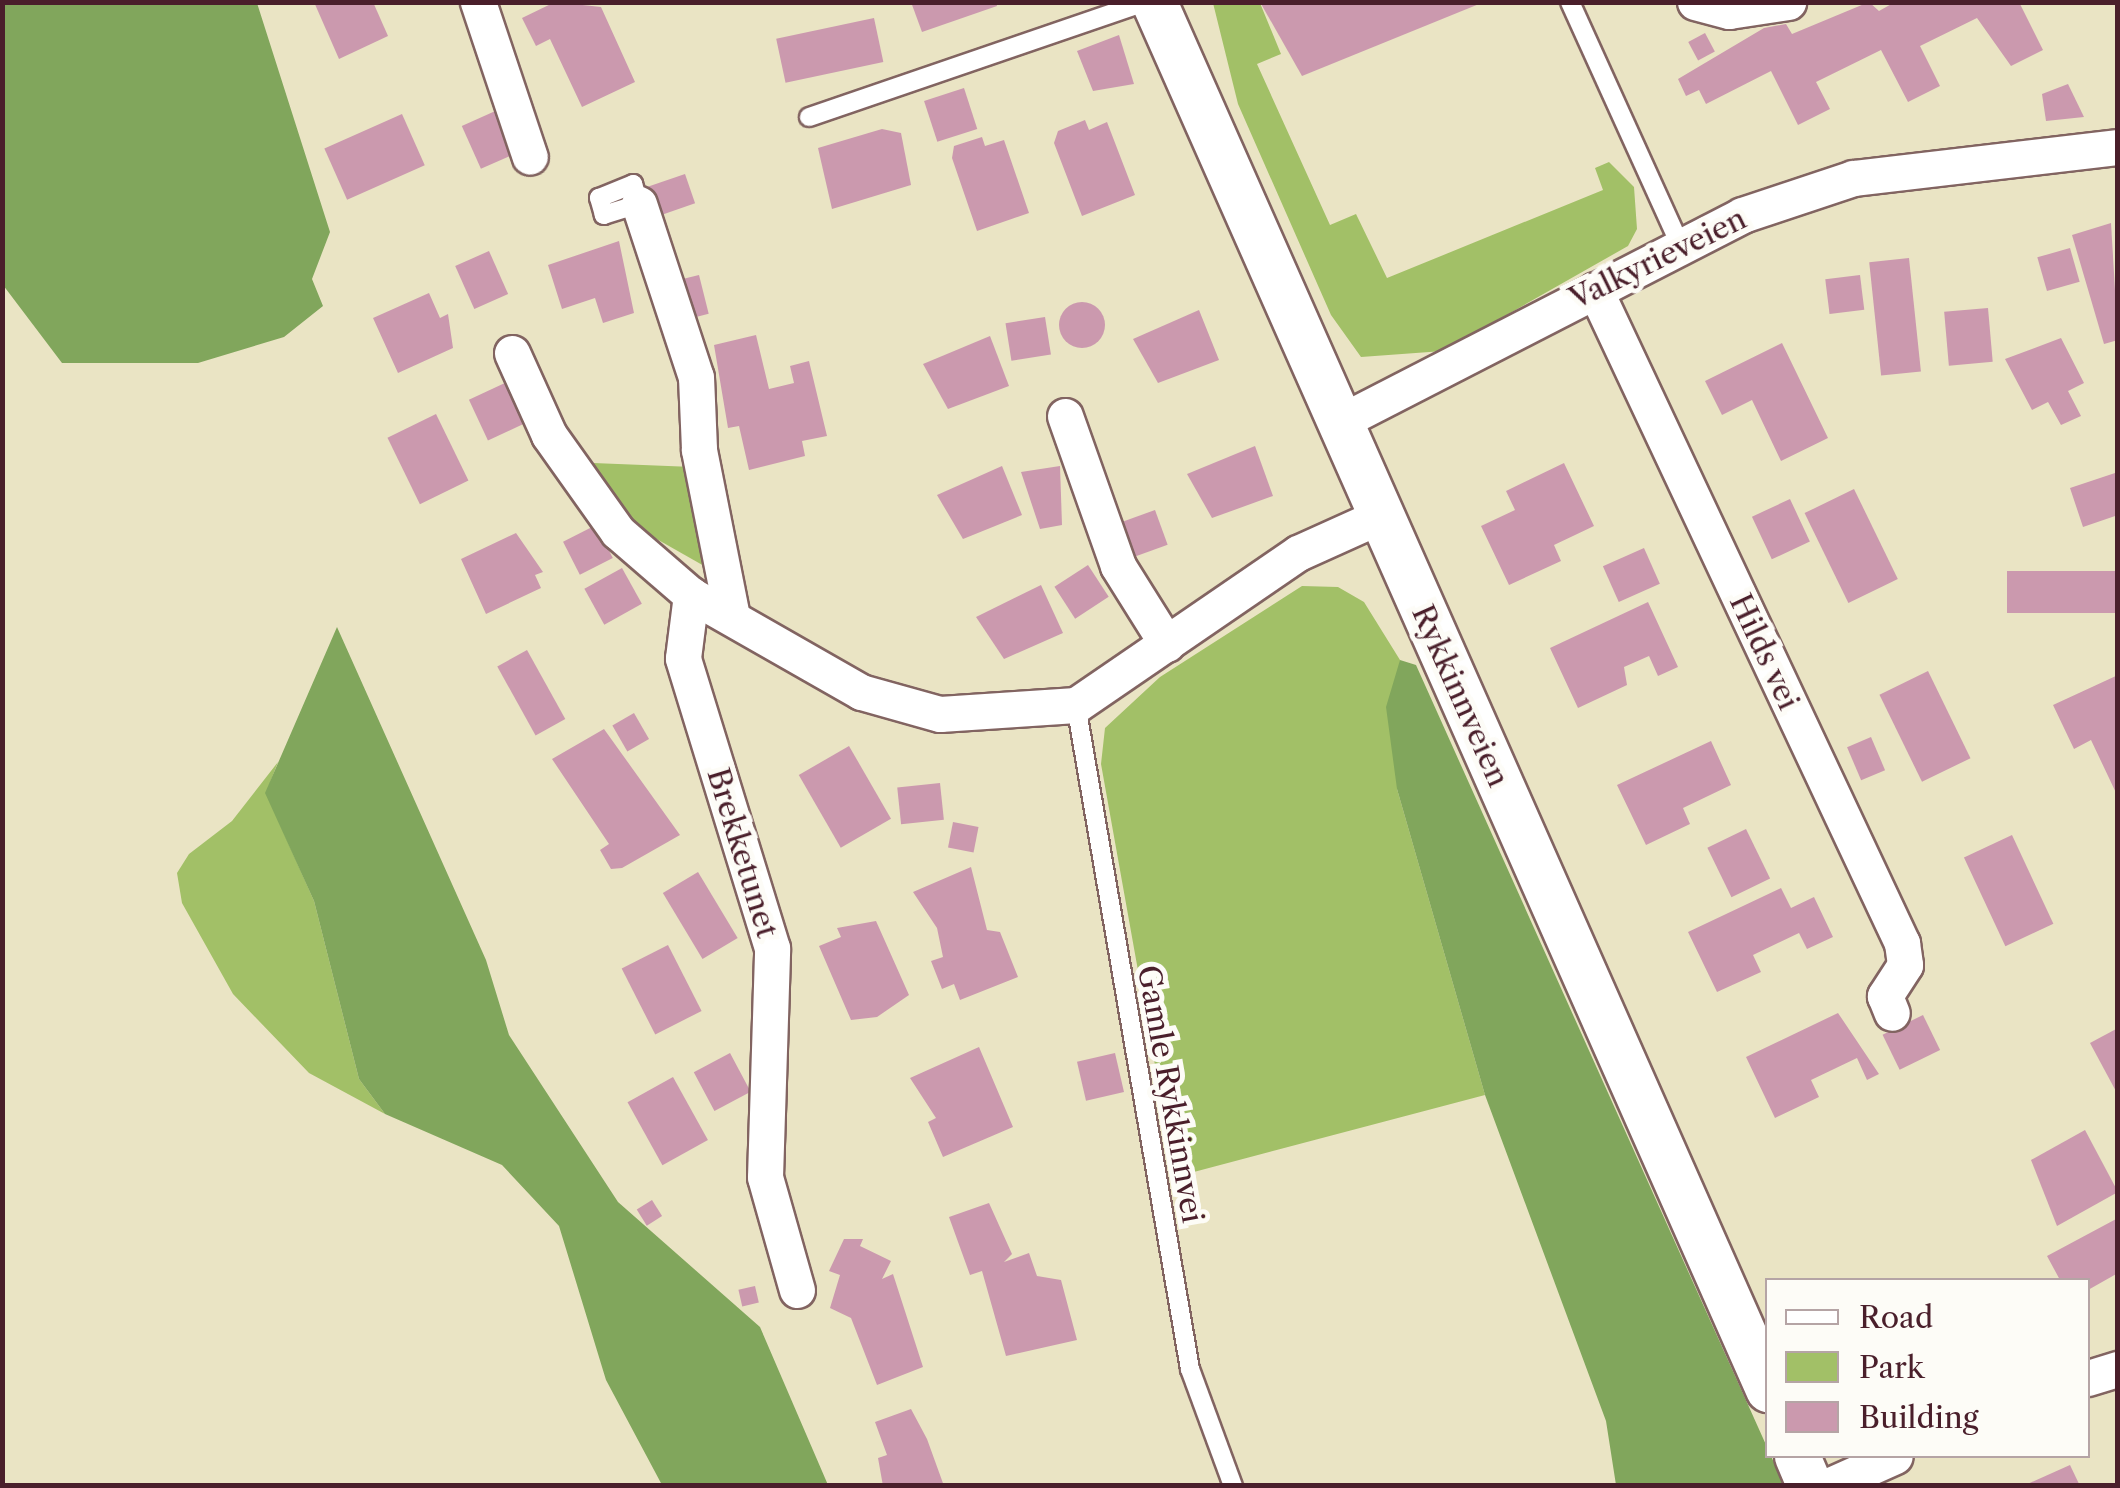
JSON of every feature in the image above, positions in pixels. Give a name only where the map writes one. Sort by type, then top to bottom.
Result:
[{"type":"street","points":[[478,2],[527,147]]},
{"type":"street","name":"Rykkinnveien","points":[[1154,2],[1765,1382]]},
{"type":"street","points":[[1696,2],[1729,11],[1788,2]]},
{"type":"street","name":"Valkyrieveien","points":[[1340,422],[1596,290],[1679,242],[1853,178],[2118,147]]},
{"type":"street","points":[[640,204],[696,377],[699,450],[732,617]]},
{"type":"street","name":"Hilds vei","points":[[1596,290],[1902,943],[1905,965],[1885,996],[1892,1014]]},
{"type":"street","points":[[512,353],[550,435],[618,532],[692,595],[862,692],[940,714],[1076,705],[1298,553],[1380,516]]},
{"type":"street","points":[[1065,416],[1118,566],[1167,644]]},
{"type":"street","name":"Brekketunet","points":[[692,595],[683,658],[772,948],[766,1177],[797,1290]]},
{"type":"street","points":[[2090,1377],[2118,1369]]},
{"type":"street","points":[[1798,1458],[1810,1486]]},
{"type":"street","points":[[1828,1486],[1891,1458]]},
{"type":"lane","points":[[809,117],[1144,2]]},
{"type":"lane","points":[[1570,2],[1679,242]]},
{"type":"lane","name":"Gamle Rykkinnvei","points":[[1076,705],[1190,1369],[1233,1486]]},
{"type":"green space","points":[[2,3],[257,3],[330,232],[312,279],[323,306],[284,337],[198,363],[62,363],[3,285]]},
{"type":"green space","points":[[1213,3],[1260,3],[1281,54],[1257,64],[1330,225],[1356,214],[1387,278],[1603,190],[1595,168],[1609,162],[1634,187],[1637,229],[1628,246],[1443,351],[1361,357],[1331,315],[1238,104]]},
{"type":"green space","points":[[593,463],[693,467],[720,575],[639,529]]},
{"type":"green space","points":[[1302,586],[1338,587],[1364,602],[1400,660],[1397,789],[1485,1095],[1175,1177],[1101,764],[1105,728],[1160,677]]},
{"type":"green space","points":[[337,627],[486,960],[509,1035],[618,1202],[760,1327],[828,1485],[662,1485],[606,1380],[559,1226],[502,1165],[385,1114],[359,1079],[314,901],[265,793]]},
{"type":"green space","points":[[1400,660],[1416,665],[1765,1443],[1765,1458],[1772,1458],[1784,1485],[1616,1485],[1606,1421],[1485,1095],[1397,789],[1386,707]]},
{"type":"green space","points":[[278,762],[266,793],[314,901],[359,1079],[385,1114],[309,1073],[233,994],[182,903],[177,873],[189,854],[232,821]]},
{"type":"building","points":[[314,2],[373,2],[388,36],[339,59]]},
{"type":"building","points":[[555,2],[601,7],[635,82],[582,107],[550,39],[536,46],[522,18]]},
{"type":"building","points":[[911,2],[996,2],[997,6],[922,32]]},
{"type":"building","points":[[1260,2],[1484,2],[1302,76]]},
{"type":"building","points":[[1869,2],[1879,11],[1895,2],[2019,2],[2043,50],[2011,66],[1977,18],[1920,46],[1940,86],[1908,102],[1881,50],[1816,82],[1830,109],[1798,125],[1771,71],[1706,104],[1699,90],[1686,96],[1678,79],[1764,28],[1786,24],[1792,34]]},
{"type":"building","points":[[874,18],[883,62],[786,83],[776,39]]},
{"type":"building","points":[[1705,33],[1715,52],[1698,60],[1688,42]]},
{"type":"building","points":[[1119,35],[1134,84],[1093,91],[1077,51]]},
{"type":"building","points":[[2068,84],[2084,117],[2046,121],[2042,94]]},
{"type":"building","points":[[964,88],[977,129],[937,142],[924,101]]},
{"type":"building","points":[[502,108],[521,151],[481,169],[462,126]]},
{"type":"building","points":[[402,114],[425,165],[347,200],[324,149]]},
{"type":"building","points":[[1085,120],[1089,130],[1107,122],[1135,195],[1082,216],[1054,143],[1058,131]]},
{"type":"building","points":[[882,129],[901,133],[911,185],[832,209],[818,148]]},
{"type":"building","points":[[982,137],[985,146],[1004,140],[1029,213],[977,231],[952,158],[954,146]]},
{"type":"building","points":[[685,174],[695,203],[656,217],[646,187]]},
{"type":"building","points":[[2111,223],[2118,340],[2104,344],[2072,235]]},
{"type":"building","points":[[619,241],[634,313],[603,323],[595,298],[562,309],[548,265]]},
{"type":"building","points":[[2070,248],[2080,282],[2047,291],[2037,257]]},
{"type":"building","points":[[489,251],[508,294],[474,309],[455,266]]},
{"type":"building","points":[[1909,258],[1921,371],[1881,376],[1869,262]]},
{"type":"building","points":[[699,275],[709,314],[689,319],[680,280]]},
{"type":"building","points":[[1860,275],[1864,310],[1830,314],[1825,279]]},
{"type":"building","points":[[429,293],[440,318],[448,314],[453,348],[398,373],[373,318]]},
{"type":"building","points":[[1082,302],[1098,309],[1105,325],[1098,341],[1082,348],[1066,341],[1059,325],[1066,309]]},
{"type":"building","points":[[1988,308],[1993,362],[1949,366],[1944,312]]},
{"type":"building","points":[[1199,310],[1219,360],[1158,383],[1133,339]]},
{"type":"building","points":[[1045,317],[1051,355],[1011,361],[1005,323]]},
{"type":"building","points":[[756,335],[769,389],[794,383],[790,366],[809,361],[827,436],[802,441],[805,456],[749,470],[739,426],[728,428],[714,345]]},
{"type":"building","points":[[990,336],[1009,386],[948,409],[923,364]]},
{"type":"building","points":[[2061,338],[2084,383],[2068,391],[2081,416],[2061,425],[2048,402],[2032,410],[2005,359]]},
{"type":"building","points":[[1782,343],[1828,438],[1781,461],[1752,400],[1722,415],[1705,381]]},
{"type":"building","points":[[507,382],[526,423],[488,441],[469,400]]},
{"type":"building","points":[[436,414],[468,481],[420,504],[387,438]]},
{"type":"building","points":[[1255,446],[1273,496],[1212,518],[1187,474]]},
{"type":"building","points":[[1564,463],[1594,526],[1554,545],[1561,561],[1509,585],[1481,526],[1515,510],[1506,491]]},
{"type":"building","points":[[1002,466],[1022,515],[963,539],[937,495]]},
{"type":"building","points":[[1060,466],[1062,525],[1040,529],[1021,472]]},
{"type":"building","points":[[2118,472],[2118,515],[2083,527],[2070,488]]},
{"type":"building","points":[[1854,489],[1898,579],[1848,603],[1805,513]]},
{"type":"building","points":[[1790,499],[1810,542],[1772,559],[1752,517]]},
{"type":"building","points":[[1155,510],[1168,545],[1131,558],[1118,523]]},
{"type":"building","points":[[596,525],[613,558],[580,575],[563,542]]},
{"type":"building","points":[[516,533],[543,572],[535,575],[541,588],[486,614],[461,559]]},
{"type":"building","points":[[1644,548],[1660,584],[1619,602],[1603,566]]},
{"type":"building","points":[[1088,565],[1109,597],[1075,619],[1054,587]]},
{"type":"building","points":[[622,568],[642,604],[604,625],[584,589]]},
{"type":"building","points":[[2007,571],[2118,571],[2118,613],[2007,613]]},
{"type":"building","points":[[1041,585],[1063,633],[1004,659],[976,617]]},
{"type":"building","points":[[1648,602],[1678,667],[1658,676],[1649,656],[1624,667],[1627,685],[1578,708],[1550,648]]},
{"type":"building","points":[[527,650],[565,719],[536,736],[497,666]]},
{"type":"building","points":[[1928,671],[1971,758],[1922,782],[1879,695]]},
{"type":"building","points":[[2118,675],[2118,797],[2091,740],[2074,749],[2053,705]]},
{"type":"building","points":[[634,713],[649,739],[627,751],[612,726]]},
{"type":"building","points":[[604,729],[680,835],[622,868],[611,869],[600,850],[609,844],[552,759]]},
{"type":"building","points":[[1871,737],[1885,770],[1861,780],[1847,747]]},
{"type":"building","points":[[1711,741],[1731,785],[1683,808],[1690,824],[1646,845],[1617,785]]},
{"type":"building","points":[[849,746],[891,819],[841,848],[799,775]]},
{"type":"building","points":[[940,783],[944,820],[901,824],[897,787]]},
{"type":"building","points":[[953,822],[979,827],[974,852],[948,848]]},
{"type":"building","points":[[1746,829],[1770,878],[1731,897],[1707,848]]},
{"type":"building","points":[[2012,835],[2053,924],[2005,946],[1964,857]]},
{"type":"building","points":[[971,867],[987,930],[1000,932],[1018,977],[960,1000],[954,984],[942,989],[931,961],[943,957],[937,928],[913,892]]},
{"type":"building","points":[[698,872],[738,938],[703,959],[663,893]]},
{"type":"building","points":[[1781,888],[1791,908],[1814,897],[1833,937],[1807,949],[1799,933],[1753,955],[1761,972],[1717,992],[1688,932]]},
{"type":"building","points":[[876,921],[909,995],[877,1017],[851,1020],[819,946],[841,937],[837,928]]},
{"type":"building","points":[[668,945],[702,1011],[655,1035],[622,969]]},
{"type":"building","points":[[1838,1013],[1879,1074],[1867,1080],[1857,1058],[1811,1080],[1819,1097],[1775,1118],[1746,1057]]},
{"type":"building","points":[[1923,1015],[1940,1050],[1900,1070],[1883,1035]]},
{"type":"building","points":[[2118,1028],[2118,1095],[2090,1043]]},
{"type":"building","points":[[979,1047],[1013,1127],[943,1157],[928,1122],[936,1118],[910,1078]]},
{"type":"building","points":[[730,1053],[751,1092],[714,1111],[694,1072]]},
{"type":"building","points":[[1115,1053],[1124,1092],[1086,1101],[1077,1062]]},
{"type":"building","points":[[673,1077],[708,1140],[662,1165],[628,1102]]},
{"type":"building","points":[[2085,1130],[2118,1192],[2057,1226],[2031,1160]]},
{"type":"building","points":[[652,1200],[662,1216],[647,1226],[637,1210]]},
{"type":"building","points":[[989,1203],[1012,1254],[1004,1262],[1029,1253],[1037,1276],[1061,1280],[1077,1340],[1006,1356],[982,1271],[970,1275],[949,1217]]},
{"type":"building","points":[[2118,1218],[2118,1273],[2090,1289],[2090,1278],[2059,1278],[2047,1256]]},
{"type":"building","points":[[844,1239],[863,1239],[860,1246],[891,1261],[882,1279],[893,1274],[923,1367],[877,1385],[851,1318],[830,1308],[840,1275],[829,1271]]},
{"type":"building","points":[[755,1286],[759,1303],[742,1306],[738,1290]]},
{"type":"building","points":[[911,1409],[944,1486],[883,1486],[878,1458],[887,1455],[875,1422]]},
{"type":"building","points":[[2070,1465],[2080,1486],[2023,1486]]}]
